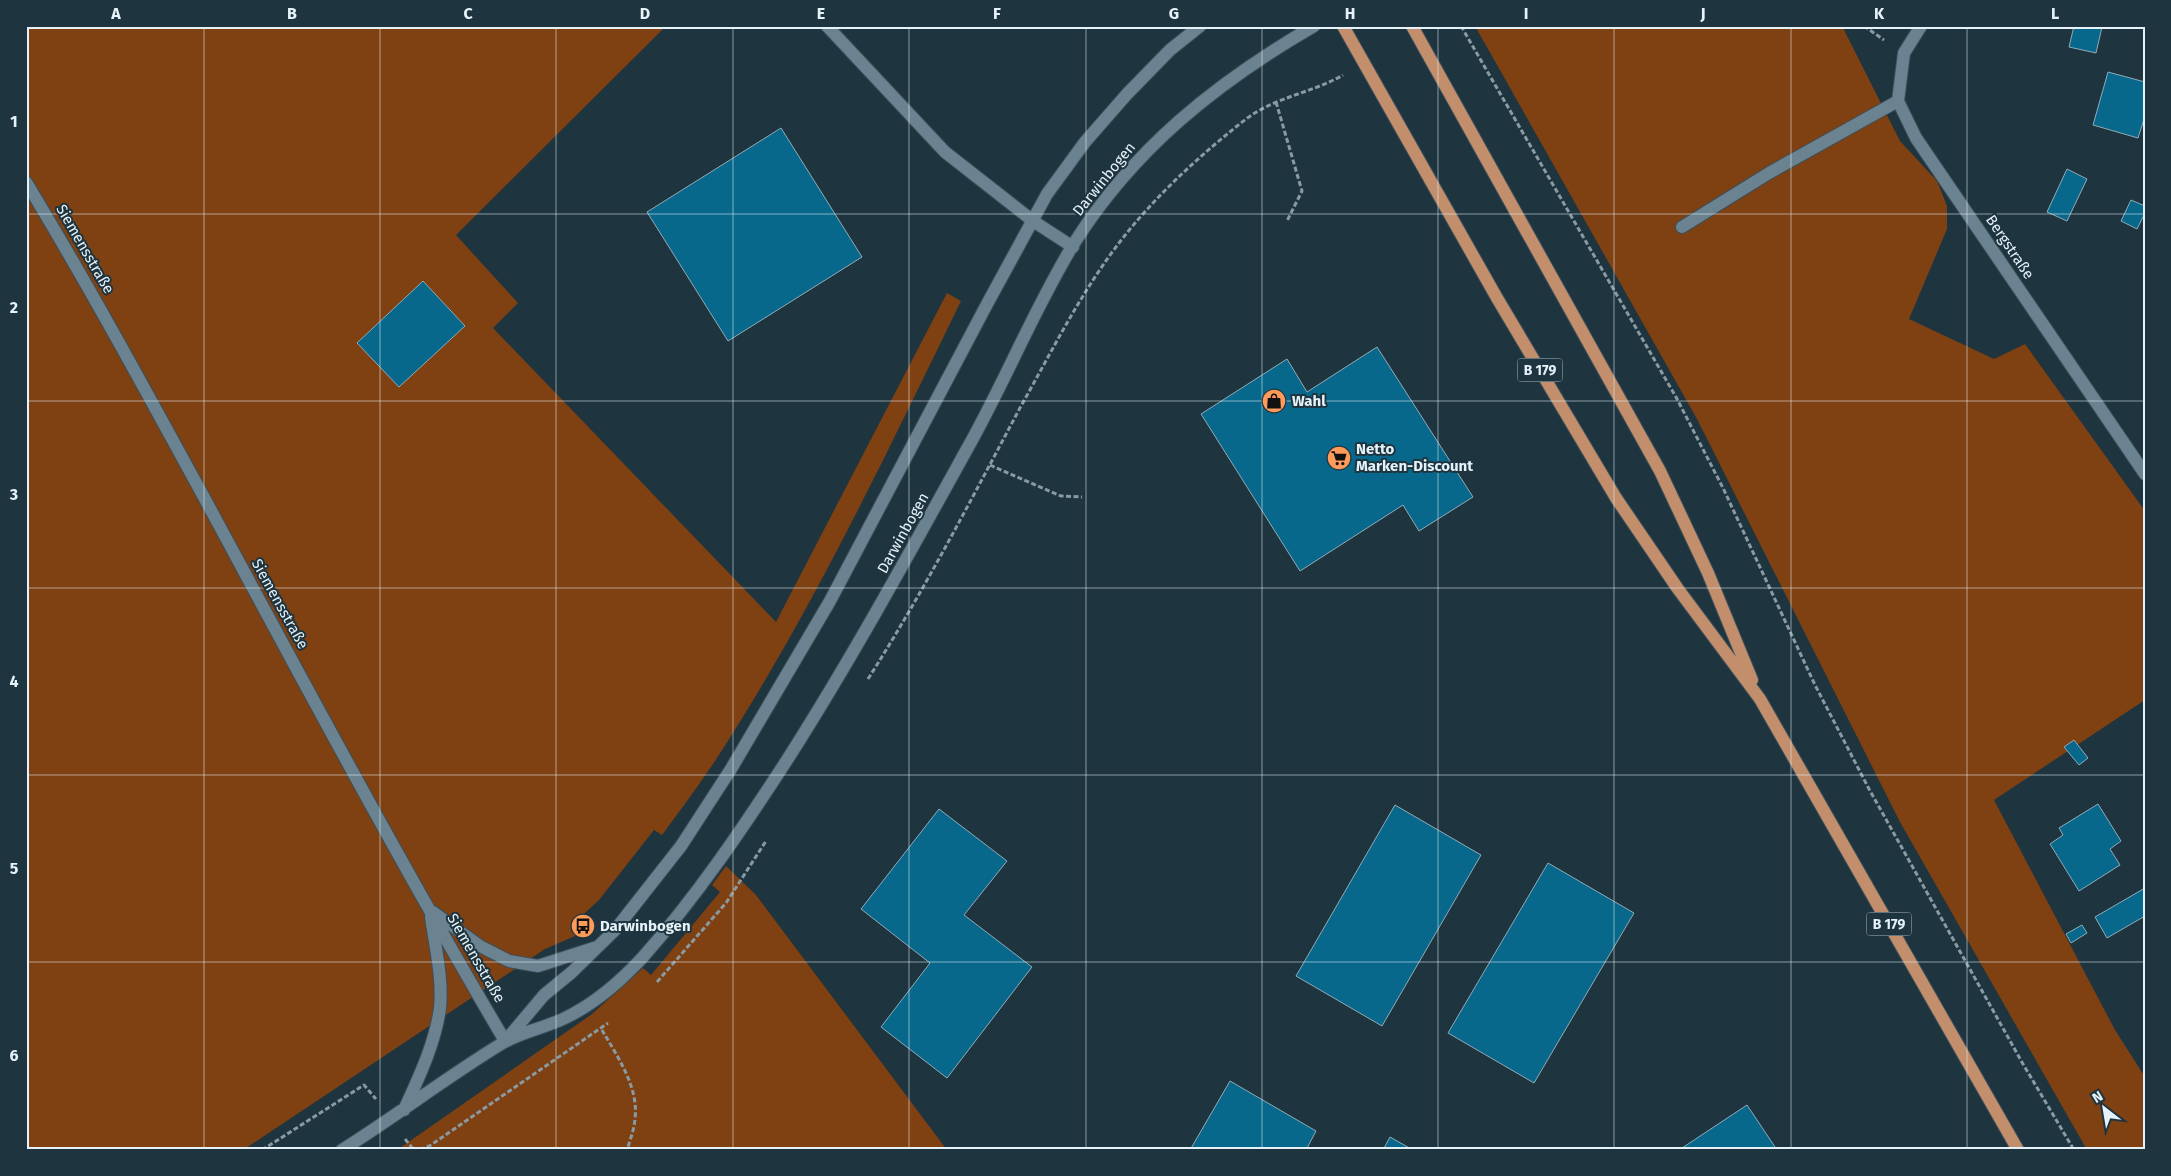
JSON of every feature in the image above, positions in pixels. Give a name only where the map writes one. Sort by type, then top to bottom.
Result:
[{"type":"main road","name":"B 179","points":[[1342,26],[1497,298],[1616,498],[1678,589],[1760,699],[2018,1150]]},
{"type":"main road","name":"B 179","points":[[1412,26],[1660,471],[1708,572],[1760,699]]},
{"type":"street","points":[[826,26],[945,152],[1033,221],[1073,247]]},
{"type":"street","name":"Darwinbogen","points":[[505,1041],[544,995],[600,947],[681,846],[782,685],[830,601],[990,297],[1047,194],[1085,142],[1127,94],[1170,50],[1200,26]]},
{"type":"street","name":"Darwinbogen","points":[[342,1150],[505,1041],[564,1019],[588,1005],[640,960],[712,871],[765,794],[871,624],[972,440],[1033,318],[1073,247],[1098,208],[1135,164],[1176,123],[1222,84],[1314,26]]},
{"type":"street","points":[[1682,227],[1769,173],[1898,101],[1904,53],[1921,26]]},
{"type":"street","name":"Bergstraße","points":[[1898,101],[1916,138],[2145,474]]},
{"type":"street","name":"Siemensstraße","points":[[26,182],[70,254],[130,361],[430,909],[505,1041]]},
{"type":"street","points":[[430,909],[480,946],[509,961],[538,966],[600,947]]},
{"type":"street","points":[[404,1110],[425,1063],[440,1008],[439,972],[430,909]]},
{"type":"path","points":[[1461,26],[1676,397],[1723,488],[1815,685],[1869,789],[2023,1064],[2074,1150]]},
{"type":"path","points":[[1276,102],[1302,191],[1287,221]]},
{"type":"path","points":[[990,465],[1061,496],[1082,497]]},
{"type":"path","points":[[602,1030],[623,1067],[634,1094],[635,1119],[627,1150]]},
{"type":"path","points":[[262,1150],[364,1085]]},
{"type":"shaded area","points":[[26,26],[666,26],[456,235],[518,303],[493,328],[776,622],[947,293],[961,301],[846,534],[751,704],[711,768],[662,835],[654,830],[599,900],[574,923],[580,932],[545,949],[243,1150],[26,1150]]},
{"type":"shaded area","points":[[1475,26],[1842,26],[1900,141],[1937,181],[1947,206],[1947,229],[1909,319],[1994,359],[2025,344],[2145,511],[2145,700],[1994,800],[2115,1030],[2145,1077],[2145,1150],[2087,1150],[1900,822],[1697,419]]},
{"type":"shaded area","points":[[726,866],[756,895],[947,1150],[397,1150],[592,1014],[643,968],[651,975],[720,892],[712,885]]},
{"type":"building","points":[[2074,26],[2102,27],[2096,53],[2069,47]]},
{"type":"building","points":[[2108,72],[2145,82],[2145,116],[2138,138],[2093,125]]},
{"type":"building","points":[[781,128],[862,257],[728,341],[647,212]]},
{"type":"building","points":[[2067,169],[2087,179],[2067,221],[2047,212]]},
{"type":"building","points":[[2131,200],[2145,206],[2145,213],[2137,229],[2121,221]]},
{"type":"building","points":[[423,281],[465,326],[399,387],[357,343]]},
{"type":"building","name":"Netto Marken-Discount","points":[[1377,347],[1473,497],[1419,531],[1403,505],[1300,571],[1201,414],[1287,359],[1307,392]]},
{"type":"building","points":[[2074,740],[2088,758],[2079,765],[2064,747]]},
{"type":"building","points":[[2098,804],[2121,841],[2110,849],[2120,865],[2079,891],[2050,844],[2063,835],[2059,828]]},
{"type":"building","points":[[1395,805],[1481,855],[1382,1026],[1296,976]]},
{"type":"building","points":[[939,809],[1007,861],[964,915],[1032,967],[947,1078],[881,1027],[930,963],[861,909]]},
{"type":"building","points":[[1548,863],[1634,913],[1534,1083],[1448,1033]]},
{"type":"building","points":[[2145,888],[2145,916],[2107,938],[2095,917]]},
{"type":"building","points":[[2082,925],[2087,933],[2071,943],[2066,934]]},
{"type":"building","points":[[1230,1081],[1316,1131],[1306,1150],[1190,1150]]},
{"type":"building","points":[[1747,1105],[1777,1150],[1679,1150]]},
{"type":"building","points":[[1390,1137],[1413,1150],[1383,1150]]},
{"type":"place","name":"Wahl","points":[[1274,401]]},
{"type":"place","name":"Netto Marken-Discount","points":[[1339,458]]},
{"type":"place","name":"Darwinbogen","points":[[583,926]]}]
